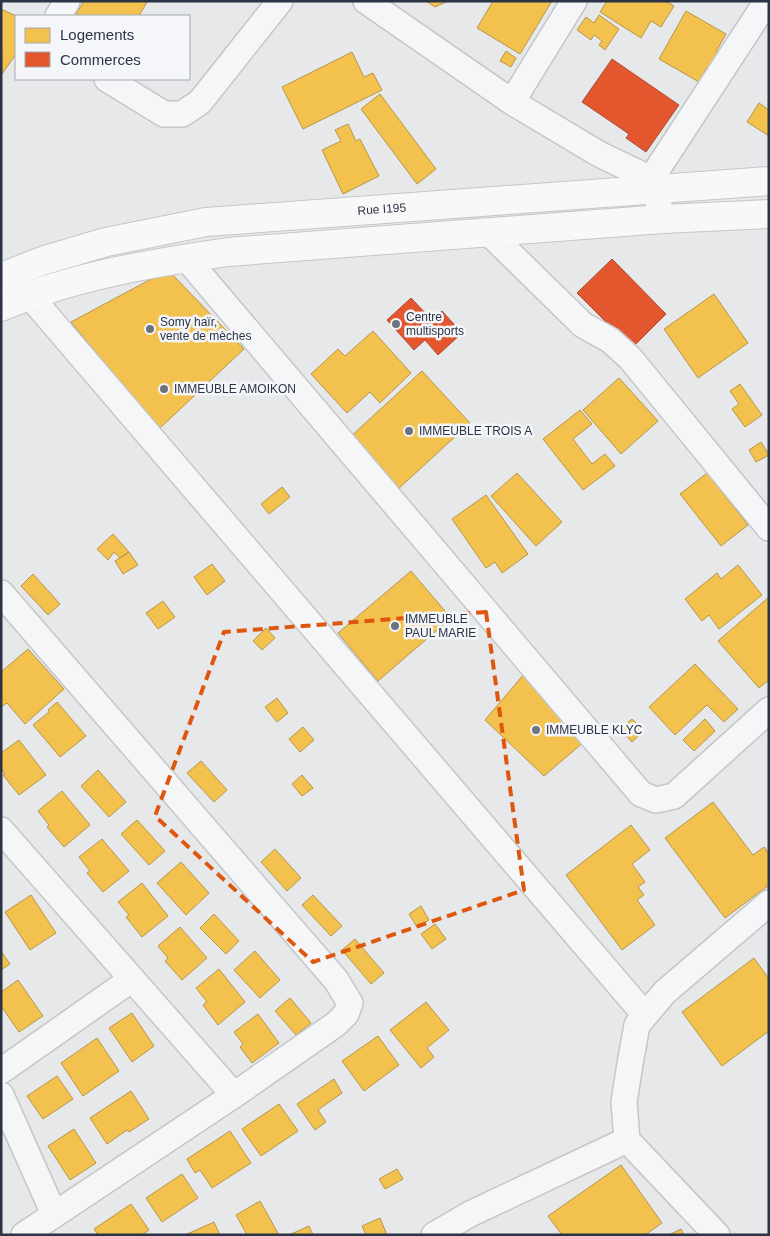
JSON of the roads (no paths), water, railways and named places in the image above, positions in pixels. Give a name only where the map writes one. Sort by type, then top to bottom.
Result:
[{"type":"main road","name":"Rue I195","points":[[1,277],[45,260],[106,242],[206,222],[653,184],[769,181]]},
{"type":"main road","points":[[1,307],[29,295],[91,277],[186,258],[228,252],[663,218],[769,214]]},
{"type":"street","points":[[59,15],[67,1]]},
{"type":"street","points":[[109,80],[164,114],[182,114],[200,102],[280,1]]},
{"type":"street","points":[[366,1],[512,102],[653,184],[663,218]]},
{"type":"street","points":[[512,102],[574,1]]},
{"type":"street","points":[[653,184],[768,1]]},
{"type":"street","points":[[488,232],[583,325],[610,340],[630,358],[769,528]]},
{"type":"street","points":[[186,258],[641,794],[656,800],[674,796],[769,710]]},
{"type":"street","points":[[29,295],[645,1015]]},
{"type":"street","points":[[1,594],[330,972],[350,1003],[346,1014],[336,1024],[234,1095],[24,1235]]},
{"type":"street","points":[[1,830],[234,1095]]},
{"type":"street","points":[[716,1235],[627,1140],[625,1092],[637,1025],[664,992],[769,904]]},
{"type":"street","points":[[1,1071],[132,979]]},
{"type":"street","points":[[1,1095],[54,1214]]},
{"type":"street","points":[[434,1235],[470,1214],[627,1140]]},
{"type":"place","name":"Centre multisports","points":[[396,324]]},
{"type":"place","name":"Somy haïr, vente de mèches","points":[[150,329]]},
{"type":"place","name":"IMMEUBLE AMOIKON","points":[[164,389]]},
{"type":"place","name":"IMMEUBLE TROIS A","points":[[409,431]]},
{"type":"place","name":"IMMEUBLE PAUL MARIE","points":[[395,626]]},
{"type":"place","name":"IMMEUBLE KLYC","points":[[536,730]]}]
